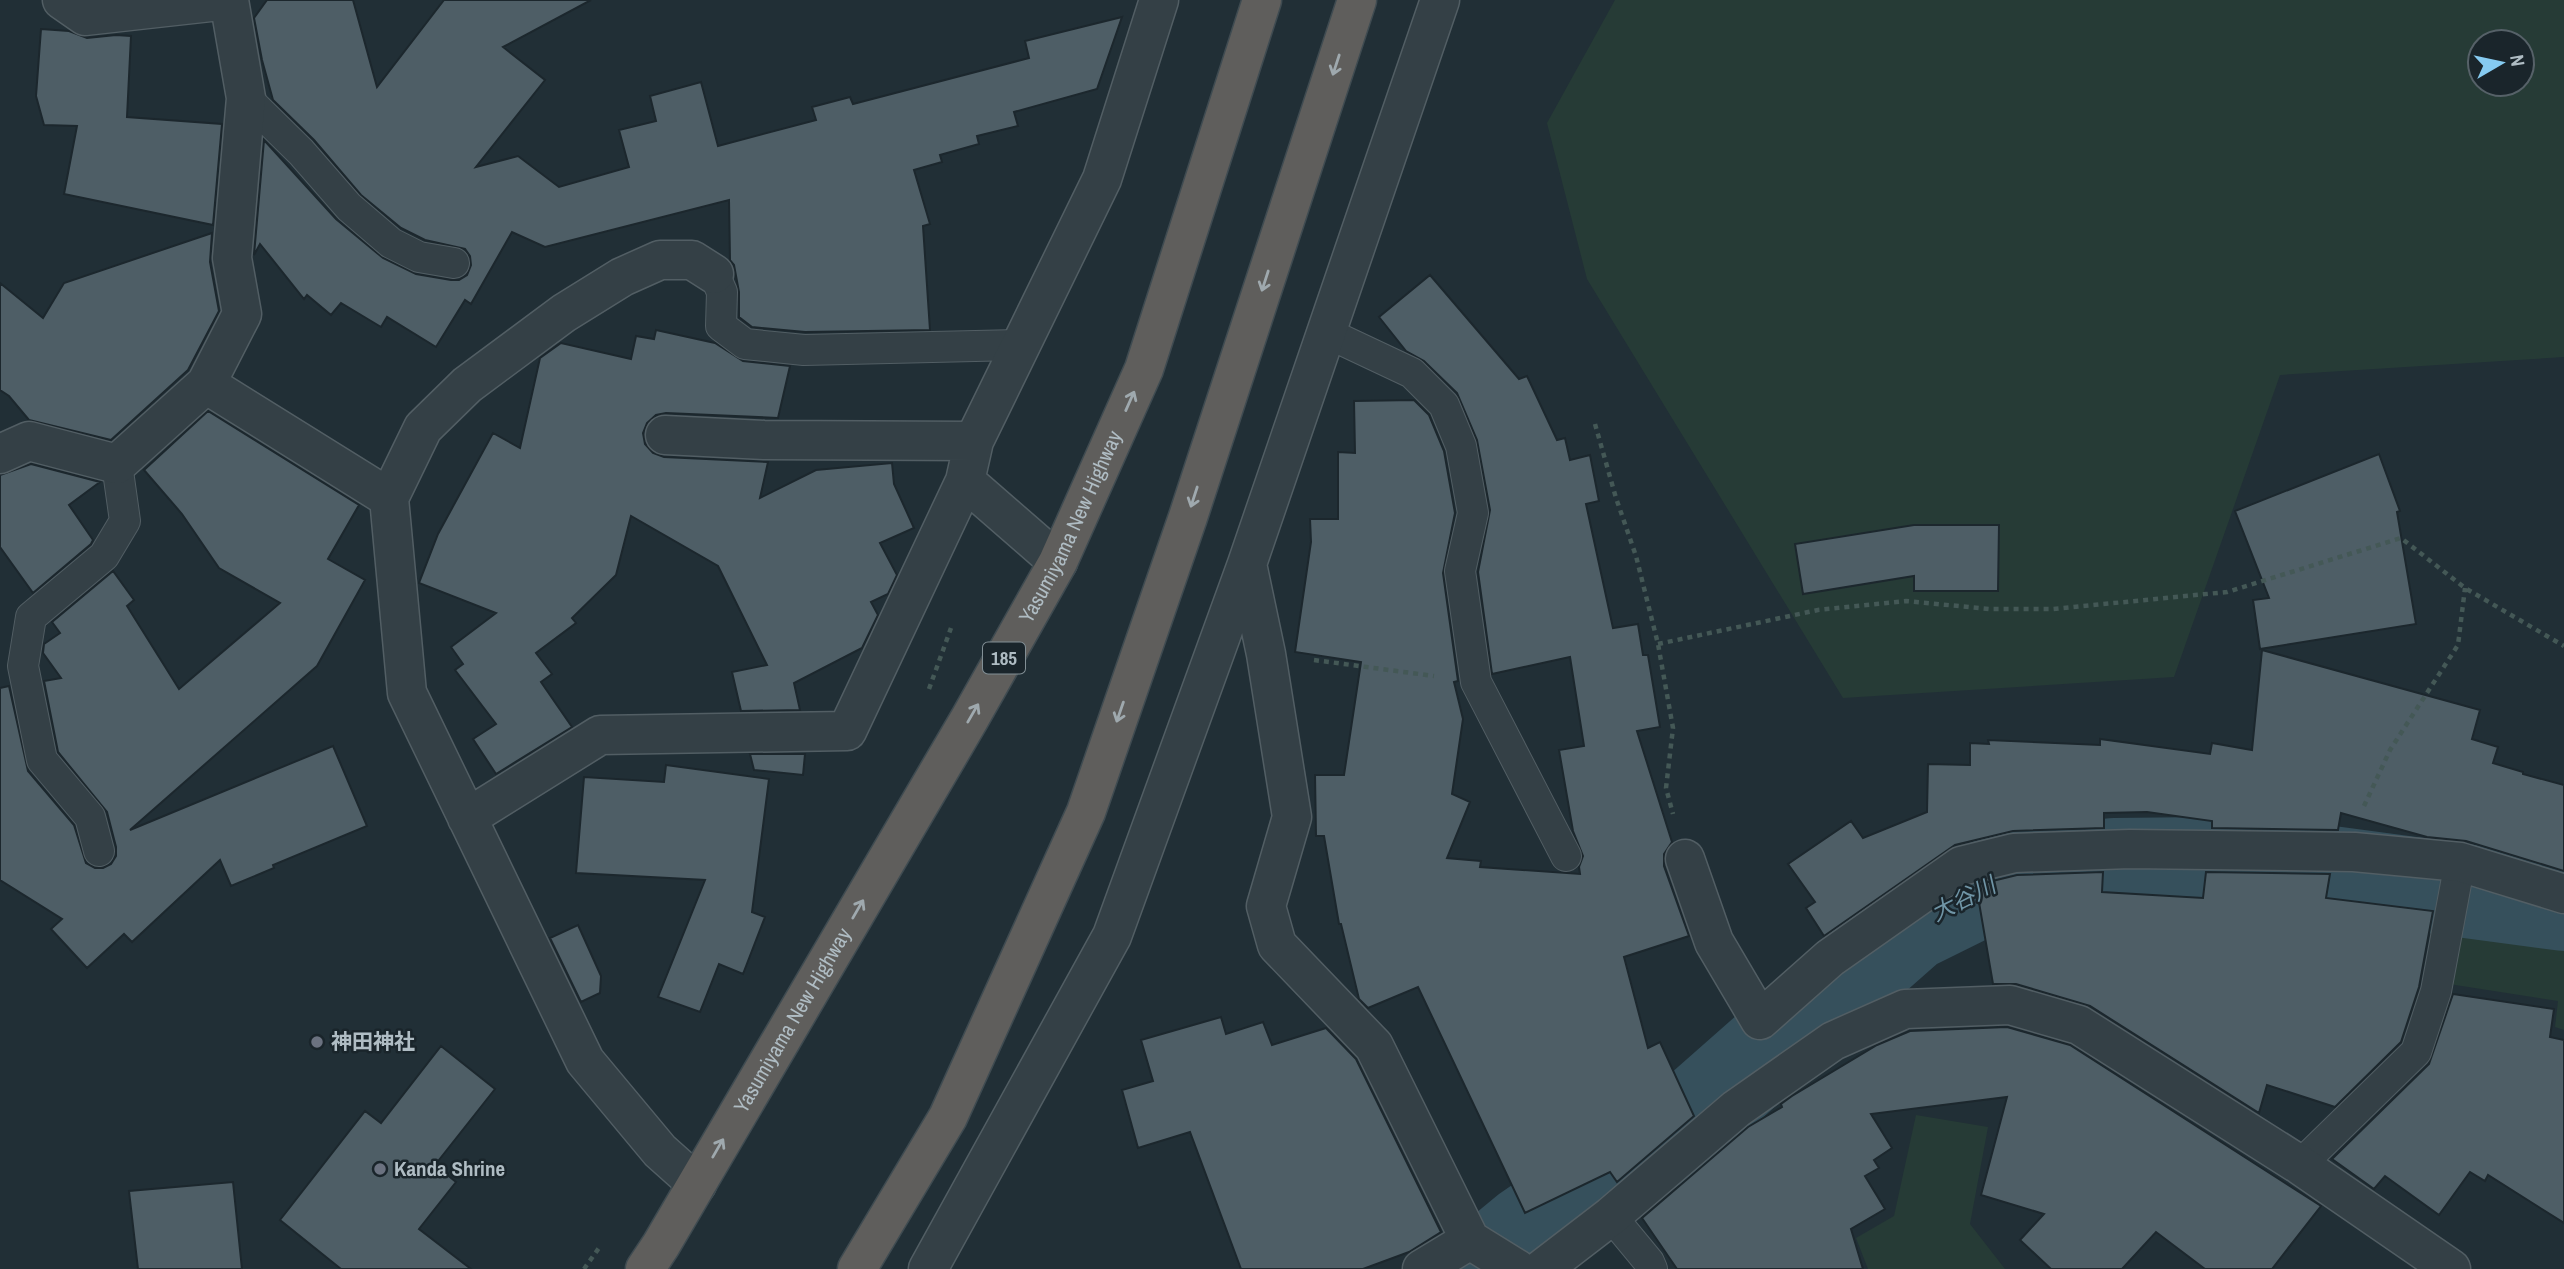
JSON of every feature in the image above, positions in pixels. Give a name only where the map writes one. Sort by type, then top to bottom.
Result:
[{"type":"highway","name":"Yasumiyama New Highway","points":[[645,1269],[970,718],[1058,562],[1144,369],[1262,0]]},
{"type":"highway","points":[[857,1269],[948,1117],[1086,812],[1188,517],[1357,0]]},
{"type":"street","points":[[0,454],[29,441],[117,464],[206,384],[242,314],[232,258],[246,98],[229,0],[85,16],[62,0]]},
{"type":"street","points":[[467,818],[600,735],[847,731],[965,481],[974,441],[1102,179],[1159,0]]},
{"type":"street","points":[[928,1269],[1112,936],[1247,564],[1440,0]]},
{"type":"street","points":[[697,1184],[660,1151],[585,1061],[407,693],[389,498],[423,428],[467,385],[564,313],[622,277],[660,260],[692,260],[714,274]]},
{"type":"street","points":[[206,384],[389,498]]},
{"type":"street","points":[[665,435],[764,440],[974,441]]},
{"type":"street","points":[[965,481],[1058,562]]},
{"type":"street","points":[[1247,564],[1266,654],[1292,817],[1266,906],[1277,945],[1374,1046],[1470,1240],[1517,1269]]},
{"type":"street","points":[[1685,859],[1714,942],[1760,1020],[1830,958],[1961,866],[2014,853],[2130,849],[2354,852],[2460,862],[2564,894]]},
{"type":"street","points":[[1542,1269],[1611,1216],[1737,1109],[1833,1041],[1905,1009],[2010,1005],[2079,1025],[2300,1165],[2451,1269]]},
{"type":"street","points":[[1422,1269],[1470,1240]]},
{"type":"lane","points":[[246,98],[302,152],[349,207],[391,243],[419,257],[454,263]]},
{"type":"lane","points":[[714,274],[722,292],[721,326],[745,344],[804,350],[1021,345]]},
{"type":"lane","points":[[1325,332],[1412,373],[1444,405],[1461,446],[1473,513],[1460,571],[1476,682],[1566,856]]},
{"type":"lane","points":[[99,851],[90,817],[42,760],[23,666],[30,617],[104,556],[125,521],[117,464]]},
{"type":"lane","points":[[2300,1165],[2416,1052],[2436,991],[2460,862]]},
{"type":"lane","points":[[1611,1216],[1652,1269]]},
{"type":"path","points":[[1595,424],[1636,556],[1658,644],[1673,728],[1666,788],[1685,859]]},
{"type":"path","points":[[1658,644],[1818,610],[1906,601],[1989,609],[2053,609],[2227,592],[2401,538],[2465,588],[2564,646]]},
{"type":"path","points":[[2354,852],[2366,799],[2384,762],[2458,645],[2465,588]]},
{"type":"path","points":[[1266,654],[1476,682]]},
{"type":"green space","points":[[1615,0],[2564,0],[2564,357],[2280,375],[2174,677],[1843,698],[1587,279],[1547,123]]},
{"type":"green space","points":[[2464,902],[2564,919],[2564,1030],[2555,1027],[2558,1001],[2449,984]]},
{"type":"green space","points":[[1916,1115],[1988,1127],[1970,1224],[2005,1269],[1868,1269],[1856,1238],[1894,1216]]},
{"type":"building","points":[[267,0],[353,0],[377,87],[444,0],[591,0],[503,47],[545,80],[476,167],[518,156],[559,187],[629,167],[619,130],[656,121],[650,96],[701,82],[718,146],[816,120],[812,107],[850,97],[853,104],[1029,58],[1025,41],[1122,17],[1097,89],[1014,112],[1018,126],[977,136],[979,144],[940,155],[942,162],[914,170],[930,224],[923,226],[930,330],[805,332],[752,327],[739,317],[739,292],[734,265],[730,260],[729,200],[545,247],[512,232],[471,304],[465,300],[436,347],[387,317],[381,327],[341,303],[331,315],[307,295],[304,299],[260,244],[254,255],[264,140],[336,219],[383,258],[416,274],[451,280],[459,280],[467,275],[471,265],[470,256],[465,249],[425,240],[401,228],[361,195],[314,140],[273,100],[254,18]]},
{"type":"building","points":[[41,29],[69,31],[87,38],[131,36],[127,117],[222,124],[213,225],[64,194],[77,126],[44,125],[36,96]]},
{"type":"building","points":[[212,233],[210,262],[219,311],[188,370],[111,440],[29,420],[9,396],[0,390],[0,283],[43,318],[64,283]]},
{"type":"building","points":[[1430,275],[1519,379],[1527,376],[1557,440],[1565,438],[1570,460],[1590,455],[1599,501],[1586,504],[1613,628],[1638,624],[1643,655],[1648,655],[1660,727],[1637,731],[1672,842],[1664,854],[1664,866],[1689,936],[1624,957],[1648,1048],[1660,1042],[1694,1116],[1617,1182],[1610,1172],[1525,1213],[1418,987],[1368,1008],[1359,999],[1339,924],[1324,836],[1316,836],[1315,775],[1344,775],[1361,662],[1295,652],[1311,542],[1310,519],[1338,519],[1338,452],[1355,453],[1354,401],[1414,400],[1429,415],[1444,451],[1455,513],[1443,573],[1458,681],[1454,682],[1463,719],[1452,794],[1470,802],[1447,858],[1481,861],[1480,867],[1580,874],[1579,867],[1583,856],[1573,831],[1559,750],[1584,746],[1570,657],[1492,674],[1478,572],[1490,510],[1477,440],[1457,393],[1424,361],[1406,351],[1379,317]]},
{"type":"building","points":[[656,330],[715,343],[743,361],[790,366],[778,418],[666,413],[656,415],[647,423],[643,433],[645,444],[653,453],[664,457],[768,462],[760,498],[816,470],[892,463],[894,484],[914,528],[880,543],[897,575],[888,594],[871,602],[878,615],[862,648],[794,683],[800,710],[741,711],[732,672],[767,665],[718,566],[631,516],[616,575],[572,618],[576,623],[536,653],[552,674],[541,682],[572,727],[496,774],[473,739],[496,724],[455,670],[463,664],[451,647],[496,613],[419,583],[438,534],[493,433],[520,448],[540,358],[561,343],[631,359],[636,336],[654,339]]},
{"type":"building","points":[[208,411],[359,505],[328,559],[365,580],[317,666],[130,830],[333,746],[367,826],[273,865],[274,868],[231,886],[220,860],[132,942],[124,934],[87,968],[51,929],[62,919],[0,880],[0,688],[9,686],[28,771],[74,825],[86,863],[95,868],[111,864],[116,856],[116,847],[107,812],[58,752],[44,681],[61,678],[43,653],[44,644],[60,633],[52,622],[113,571],[134,600],[127,606],[179,689],[280,603],[219,568],[182,514],[144,470]]},
{"type":"building","points":[[2379,454],[2400,511],[2397,512],[2416,624],[2260,649],[2253,600],[2269,598],[2235,511]]},
{"type":"building","points":[[31,464],[100,482],[69,505],[93,540],[91,544],[33,593],[0,547],[0,475]]},
{"type":"building","points":[[1914,525],[1999,525],[1998,591],[1914,591],[1914,576],[1803,594],[1795,544]]},
{"type":"building","points":[[2262,650],[2480,710],[2472,739],[2498,747],[2493,763],[2564,785],[2564,871],[2466,841],[2427,837],[2341,813],[2338,830],[2212,828],[2212,821],[2147,812],[2104,813],[2104,828],[2013,831],[1955,845],[1824,936],[1806,908],[1815,902],[1788,864],[1851,821],[1863,838],[1927,812],[1928,764],[1970,765],[1970,743],[1989,744],[1988,740],[2100,745],[2100,739],[2210,754],[2212,743],[2252,750]]},
{"type":"building","points":[[750,754],[805,754],[803,775],[754,770]]},
{"type":"building","points":[[666,765],[769,779],[752,912],[765,917],[743,974],[719,964],[700,1012],[658,997],[705,880],[576,873],[584,777],[664,782]]},
{"type":"building","points":[[2103,872],[2102,892],[2203,898],[2206,872],[2330,874],[2326,898],[2433,911],[2419,987],[2401,1042],[2335,1107],[2267,1085],[2259,1113],[2090,1006],[2016,984],[1993,984],[1976,885],[2017,875]]},
{"type":"building","points":[[578,925],[601,976],[600,993],[581,1002],[550,938]]},
{"type":"building","points":[[2453,994],[2554,1009],[2550,1037],[2564,1040],[2564,1223],[2488,1175],[2485,1181],[2470,1172],[2439,1215],[2385,1176],[2374,1189],[2332,1159],[2429,1064]]},
{"type":"building","points":[[1221,1017],[1226,1034],[1263,1022],[1272,1045],[1326,1028],[1356,1059],[1441,1232],[1409,1252],[1363,1269],[1241,1269],[1190,1132],[1138,1148],[1122,1090],[1153,1081],[1141,1040]]},
{"type":"building","points":[[2007,1027],[2070,1045],[2321,1206],[2272,1269],[2205,1269],[2156,1232],[2122,1269],[2051,1269],[2020,1240],[2044,1214],[1981,1195],[2007,1097],[1871,1114],[1892,1148],[1874,1160],[1879,1168],[1865,1176],[1885,1209],[1851,1229],[1863,1269],[1677,1269],[1642,1218],[1748,1127],[1782,1107],[1781,1104],[1792,1096],[1877,1045],[1910,1031]]},
{"type":"building","name":"Kanda Shrine","points":[[441,1046],[495,1089],[435,1165],[456,1182],[419,1229],[471,1269],[341,1269],[280,1220],[365,1111],[381,1123]]},
{"type":"building","points":[[233,1182],[242,1269],[138,1269],[129,1191]]},
{"type":"waterway","name":"大谷川","points":[[1482,1269],[1528,1231],[1681,1127],[1910,925],[2009,876],[2114,865],[2287,867],[2564,904]]},
{"type":"place","name":"神田神社","points":[[317,1042]]},
{"type":"place","name":"Kanda Shrine","points":[[380,1169]]}]
